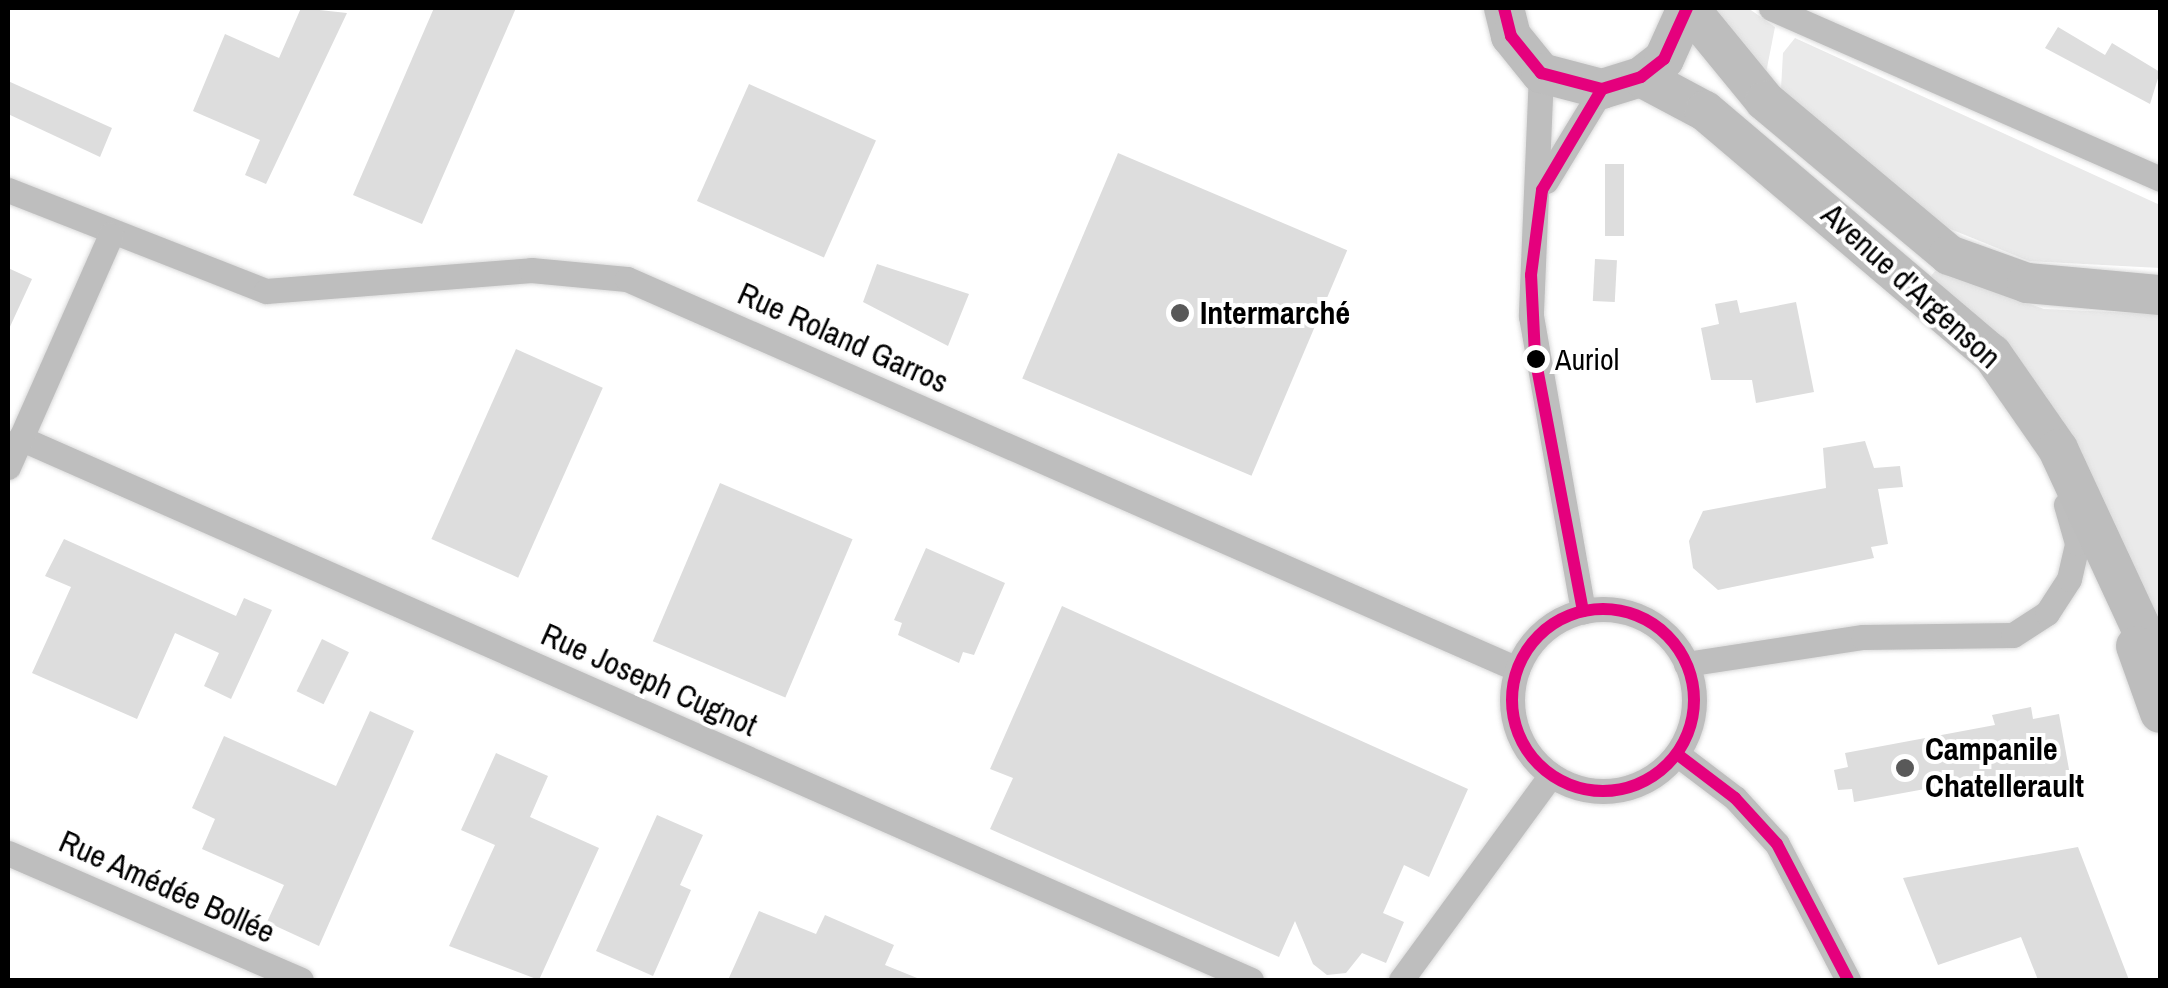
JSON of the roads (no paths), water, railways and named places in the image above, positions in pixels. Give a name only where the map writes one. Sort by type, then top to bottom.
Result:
[{"type":"main road","points":[[1504,8],[1512,36],[1542,73],[1602,89],[1641,78],[1664,59],[1688,8]]},
{"type":"main road","name":"Avenue d'Argenson","points":[[1688,8],[1765,102],[1948,254],[2027,283],[2158,294]]},
{"type":"main road","name":"Avenue d'Argenson","points":[[1641,78],[1706,112],[1930,296],[1992,354],[2036,412],[2096,524],[2160,669]]},
{"type":"main road","points":[[2096,524],[2160,713]]},
{"type":"street","points":[[1771,8],[2160,178]]},
{"type":"street","points":[[1542,73],[1542,190],[1530,274],[1535,356],[1583,611]]},
{"type":"street","points":[[1542,190],[1602,89]]},
{"type":"street","name":"Rue Roland Garros","points":[[8,190],[110,235],[266,291],[531,270],[627,279],[1517,669]]},
{"type":"street","points":[[8,467],[110,235]]},
{"type":"street","points":[[1686,664],[1863,637],[2000,639],[2035,624],[2058,598],[2076,555],[2066,503],[2020,419],[1930,296]]},
{"type":"street","name":"Rue Joseph Cugnot","points":[[20,438],[1251,980]]},
{"type":"street","points":[[1583,611],[1632,614],[1655,625],[1686,664],[1690,726],[1677,754],[1632,787],[1590,790],[1551,776],[1516,728],[1517,669],[1555,622],[1583,611]]},
{"type":"street","points":[[1677,754],[1736,798],[1777,844],[1848,980]]},
{"type":"street","points":[[1401,980],[1551,776]]},
{"type":"street","name":"Rue Amédée Bollée","points":[[8,853],[301,980]]},
{"type":"place","name":"Intermarché","points":[[1180,313]]},
{"type":"place","name":"Auriol","points":[[1536,359]]},
{"type":"place","name":"Campanile Chatellerault","points":[[1905,768]]}]
